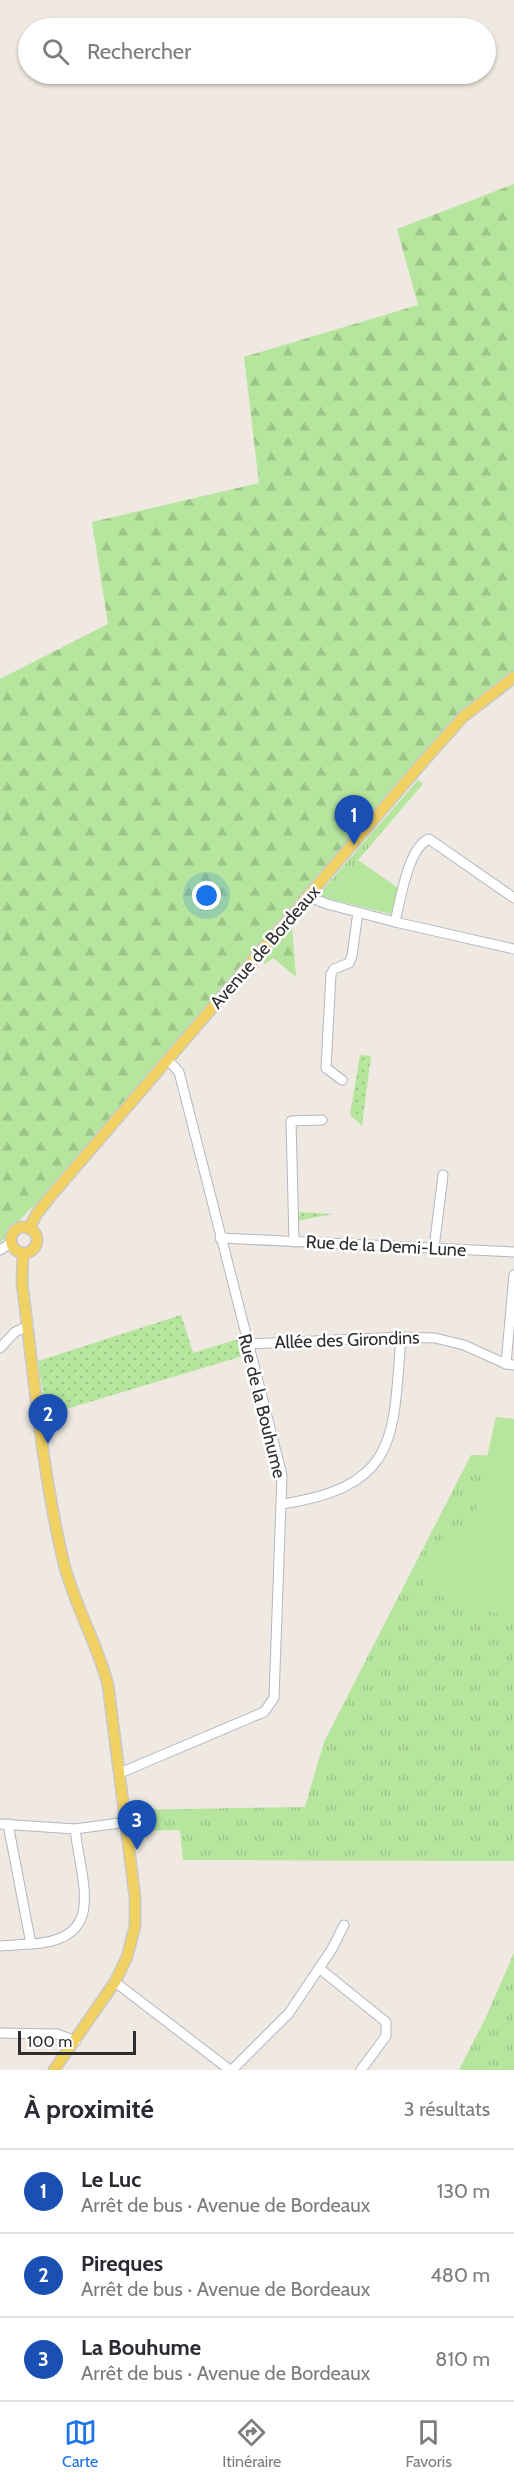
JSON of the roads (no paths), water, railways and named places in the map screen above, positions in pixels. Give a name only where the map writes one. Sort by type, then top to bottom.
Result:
[{"type":"main road","name":"Avenue de Bordeaux","points":[[29,1228],[50,1197],[429,755],[463,717],[514,677]]},
{"type":"main road","points":[[449,735],[485,705],[514,686]]},
{"type":"main road","points":[[29,1228],[36,1237],[36,1245],[31,1251],[23,1253],[16,1250],[11,1243],[15,1231],[29,1228]]},
{"type":"main road","points":[[23,1253],[22,1283],[56,1524],[74,1599],[102,1663],[108,1685],[127,1822],[136,1913],[133,1936],[115,1982],[54,2070]]},
{"type":"street","points":[[395,922],[413,857],[423,841],[429,839],[514,898]]},
{"type":"street","points":[[309,897],[395,922],[514,950]]},
{"type":"street","points":[[342,1080],[326,1068],[331,974],[334,969],[348,963],[352,956],[358,912]]},
{"type":"street","name":"Rue de la Bouhume","points":[[120,1773],[264,1712],[273,1698],[282,1475],[246,1344],[179,1072],[168,1059]]},
{"type":"street","points":[[294,1242],[291,1121],[322,1120]]},
{"type":"street","points":[[434,1248],[443,1175]]},
{"type":"street","name":"Rue de la Demi-Lune","points":[[220,1238],[514,1252]]},
{"type":"street","points":[[0,1250],[11,1243]]},
{"type":"street","points":[[510,1365],[514,1275]]},
{"type":"street","points":[[0,1348],[15,1332],[28,1326]]},
{"type":"street","points":[[282,1504],[323,1496],[342,1489],[366,1474],[382,1456],[393,1428],[401,1337]]},
{"type":"street","name":"Allée des Girondins","points":[[246,1344],[401,1337],[435,1338],[464,1346],[510,1365]]},
{"type":"street","points":[[31,1944],[4,1824],[75,1829],[127,1822]]},
{"type":"street","points":[[0,1946],[58,1941],[67,1937],[79,1926],[84,1901],[75,1829]]},
{"type":"street","points":[[115,1982],[231,2070],[290,2013],[344,1924]]},
{"type":"street","points":[[319,1968],[386,2022],[386,2036],[361,2070]]},
{"type":"street","points":[[0,2033],[57,2034],[76,2041]]},
{"type":"place","name":"Le Luc","points":[[354,845]]},
{"type":"place","name":"Pireques","points":[[48,1444]]},
{"type":"place","name":"La Bouhume","points":[[137,1850]]}]
